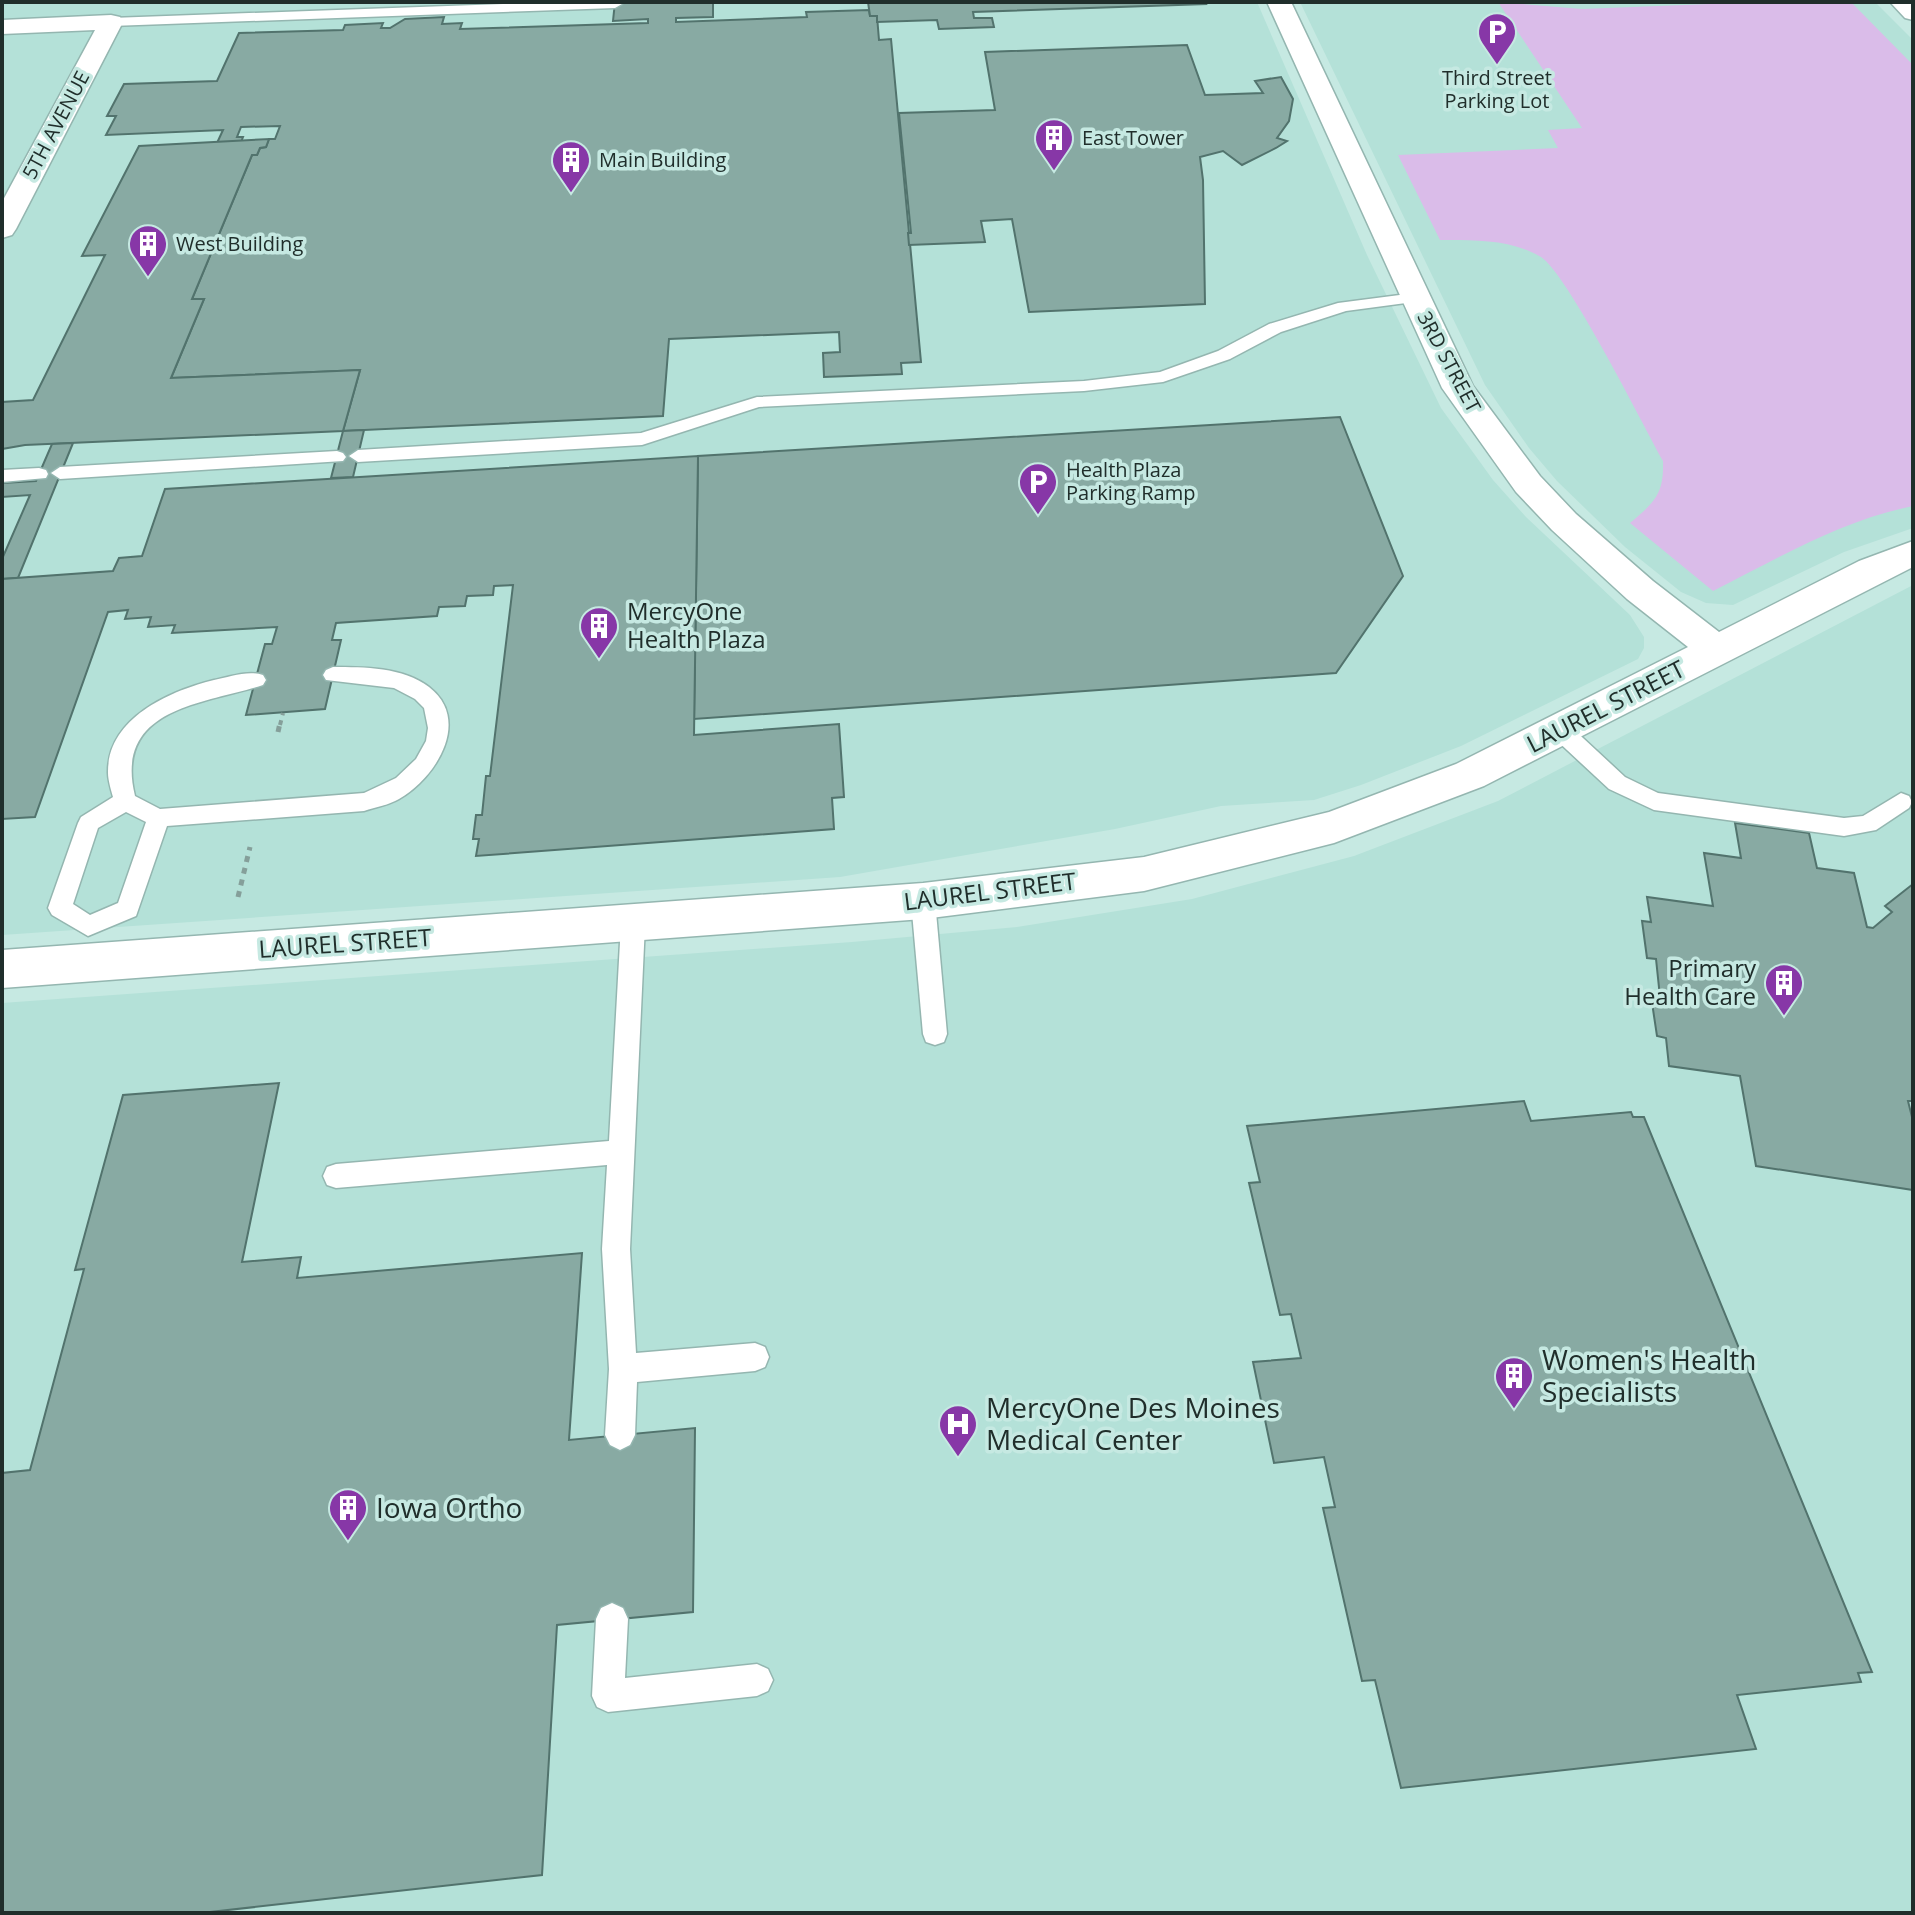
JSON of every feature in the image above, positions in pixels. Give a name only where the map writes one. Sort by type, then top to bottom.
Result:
[{"type":"street","name":"3RD STREET","points":[[1279,2],[1458,388],[1528,484],[1598,553],[1717,650]]},
{"type":"street","points":[[1902,2],[1913,13]]},
{"type":"street","points":[[2,27],[111,22]]},
{"type":"street","name":"5TH AVENUE","points":[[2,229],[111,22]]},
{"type":"street","name":"LAUREL STREET","points":[[2,969],[82,945],[633,924],[923,901],[1144,874],[1334,827],[1470,775],[1872,570],[1913,553]]},
{"type":"lane","points":[[111,22],[428,6],[615,4]]},
{"type":"lane","points":[[358,456],[642,439],[757,402],[1084,386],[1163,377],[1224,355],[1275,328],[1344,306],[1415,298]]},
{"type":"lane","points":[[60,473],[337,457]]},
{"type":"lane","points":[[2,476],[39,474]]},
{"type":"lane","points":[[256,680],[222,683],[190,694],[161,708],[135,729],[120,756],[118,784],[125,801],[158,818],[364,802],[392,793],[412,778],[428,759],[437,741],[439,721],[432,704],[407,686],[378,675],[333,675]]},
{"type":"lane","points":[[1561,731],[1617,783],[1654,801],[1844,827],[1868,824],[1901,802]]},
{"type":"lane","points":[[125,801],[89,823],[60,908],[82,945],[128,909],[158,818]]},
{"type":"lane","points":[[923,901],[935,1034]]},
{"type":"lane","points":[[620,1435],[623,1369],[616,1249],[633,924]]},
{"type":"lane","points":[[336,1176],[621,1152]]},
{"type":"lane","points":[[623,1369],[755,1357]]},
{"type":"lane","points":[[612,1619],[608,1696],[757,1680]]},
{"type":"path","points":[[278,732],[283,713]]},
{"type":"path","points":[[238,897],[253,836]]},
{"type":"shaded area","points":[[2,2],[1257,2],[1367,255],[1441,408],[1493,480],[1526,517],[1630,615],[1644,637],[1644,648],[1638,659],[1461,746],[1314,800],[1221,806],[1115,829],[840,877],[2,935]]},
{"type":"shaded area","points":[[1300,2],[1875,2],[1913,40],[1913,528],[1844,552],[1733,605],[1706,603],[1681,592],[1625,547],[1557,481],[1529,448],[1485,385]]},
{"type":"shaded area","points":[[1498,2],[1582,9],[1851,2],[1913,65],[1913,506],[1835,531],[1713,591],[1630,523],[1646,509],[1660,490],[1663,461],[1568,291],[1553,269],[1529,251],[1492,242],[1440,240],[1398,155],[1558,148],[1548,130],[1582,128]]},
{"type":"shaded area","name":"MercyOne Des Moines Medical Center","points":[[1913,585],[1913,1913],[2,1913],[2,1003],[852,942],[1017,927],[1192,899],[1354,856],[1498,801]]},
{"type":"building","name":"Main Building","points":[[615,2],[713,2],[713,17],[676,18],[676,22],[807,17],[806,12],[869,10],[870,16],[877,16],[879,40],[891,39],[921,362],[901,363],[902,374],[824,377],[823,353],[840,352],[839,332],[669,339],[663,416],[343,431],[360,370],[171,378],[204,299],[192,299],[252,155],[257,155],[260,148],[266,147],[269,139],[275,139],[280,126],[241,127],[237,137],[243,137],[241,142],[217,143],[223,130],[106,135],[116,116],[107,116],[124,84],[217,81],[239,33],[343,30],[345,25],[383,23],[381,28],[390,28],[405,19],[444,17],[442,24],[462,23],[460,29],[648,23],[648,19],[613,21]]},
{"type":"building","points":[[868,2],[1206,4],[973,12],[974,18],[992,18],[994,27],[939,29],[937,20],[877,22],[877,16],[870,16]]},
{"type":"building","name":"East Tower","points":[[1187,45],[1205,95],[1263,93],[1255,81],[1281,77],[1293,99],[1289,121],[1277,138],[1287,141],[1276,148],[1242,165],[1223,151],[1200,157],[1205,304],[1029,312],[1012,219],[981,221],[985,242],[909,245],[908,233],[911,233],[899,113],[995,110],[985,52]]},
{"type":"building","name":"West Building","points":[[269,139],[266,147],[260,148],[257,155],[252,155],[192,299],[204,299],[171,378],[360,370],[343,431],[25,445],[2,449],[2,402],[33,400],[105,255],[82,256],[139,146]]},
{"type":"building","name":"Health Plaza Parking Ramp","points":[[1340,417],[1403,576],[1336,673],[694,719],[698,456]]},
{"type":"building","points":[[364,430],[353,477],[331,478],[343,431]]},
{"type":"building","points":[[73,443],[18,578],[2,579],[2,559],[30,495],[2,497],[2,483],[36,481],[52,444]]},
{"type":"building","name":"MercyOne Health Plaza","points":[[698,456],[694,735],[839,724],[844,797],[832,798],[834,829],[476,856],[479,839],[473,839],[476,815],[482,815],[486,776],[490,776],[513,585],[494,586],[493,595],[467,596],[465,606],[439,607],[437,616],[336,623],[332,640],[341,640],[325,709],[246,715],[265,644],[272,644],[277,627],[172,633],[175,625],[148,627],[151,617],[125,619],[128,610],[108,612],[35,817],[2,819],[2,579],[113,571],[119,558],[142,556],[165,489]]},
{"type":"building","name":"Primary Health Care","points":[[1735,823],[1809,833],[1817,868],[1854,873],[1867,927],[1873,928],[1892,912],[1885,906],[1913,884],[1913,1101],[1908,1101],[1913,1121],[1913,1190],[1756,1166],[1740,1076],[1669,1066],[1666,1038],[1657,1036],[1651,996],[1660,997],[1656,959],[1647,958],[1642,921],[1651,922],[1647,897],[1713,906],[1704,853],[1741,858]]},
{"type":"building","name":"Iowa Ortho","points":[[279,1083],[242,1262],[301,1257],[297,1278],[582,1253],[569,1440],[695,1428],[693,1612],[557,1625],[542,1875],[201,1913],[2,1913],[2,1473],[30,1470],[84,1269],[75,1270],[123,1095]]},
{"type":"building","name":"Women's Health Specialists","points":[[1524,1101],[1531,1121],[1631,1112],[1633,1117],[1644,1117],[1872,1672],[1858,1673],[1861,1682],[1737,1695],[1756,1749],[1401,1788],[1375,1680],[1362,1681],[1323,1508],[1335,1507],[1324,1457],[1274,1463],[1253,1362],[1301,1358],[1291,1314],[1280,1315],[1249,1183],[1260,1182],[1247,1126]]},
{"type":"place","name":"Third Street Parking Lot","points":[[1497,66]]},
{"type":"place","name":"East Tower","points":[[1054,172]]},
{"type":"place","name":"Main Building","points":[[571,194]]},
{"type":"place","name":"West Building","points":[[148,278]]},
{"type":"place","name":"Health Plaza Parking Ramp","points":[[1038,516]]},
{"type":"place","name":"MercyOne Health Plaza","points":[[599,660]]},
{"type":"place","name":"Primary Health Care","points":[[1784,1017]]},
{"type":"place","name":"Women's Health Specialists","points":[[1514,1410]]},
{"type":"place","name":"MercyOne Des Moines Medical Center","points":[[958,1458]]},
{"type":"place","name":"Iowa Ortho","points":[[348,1542]]}]
